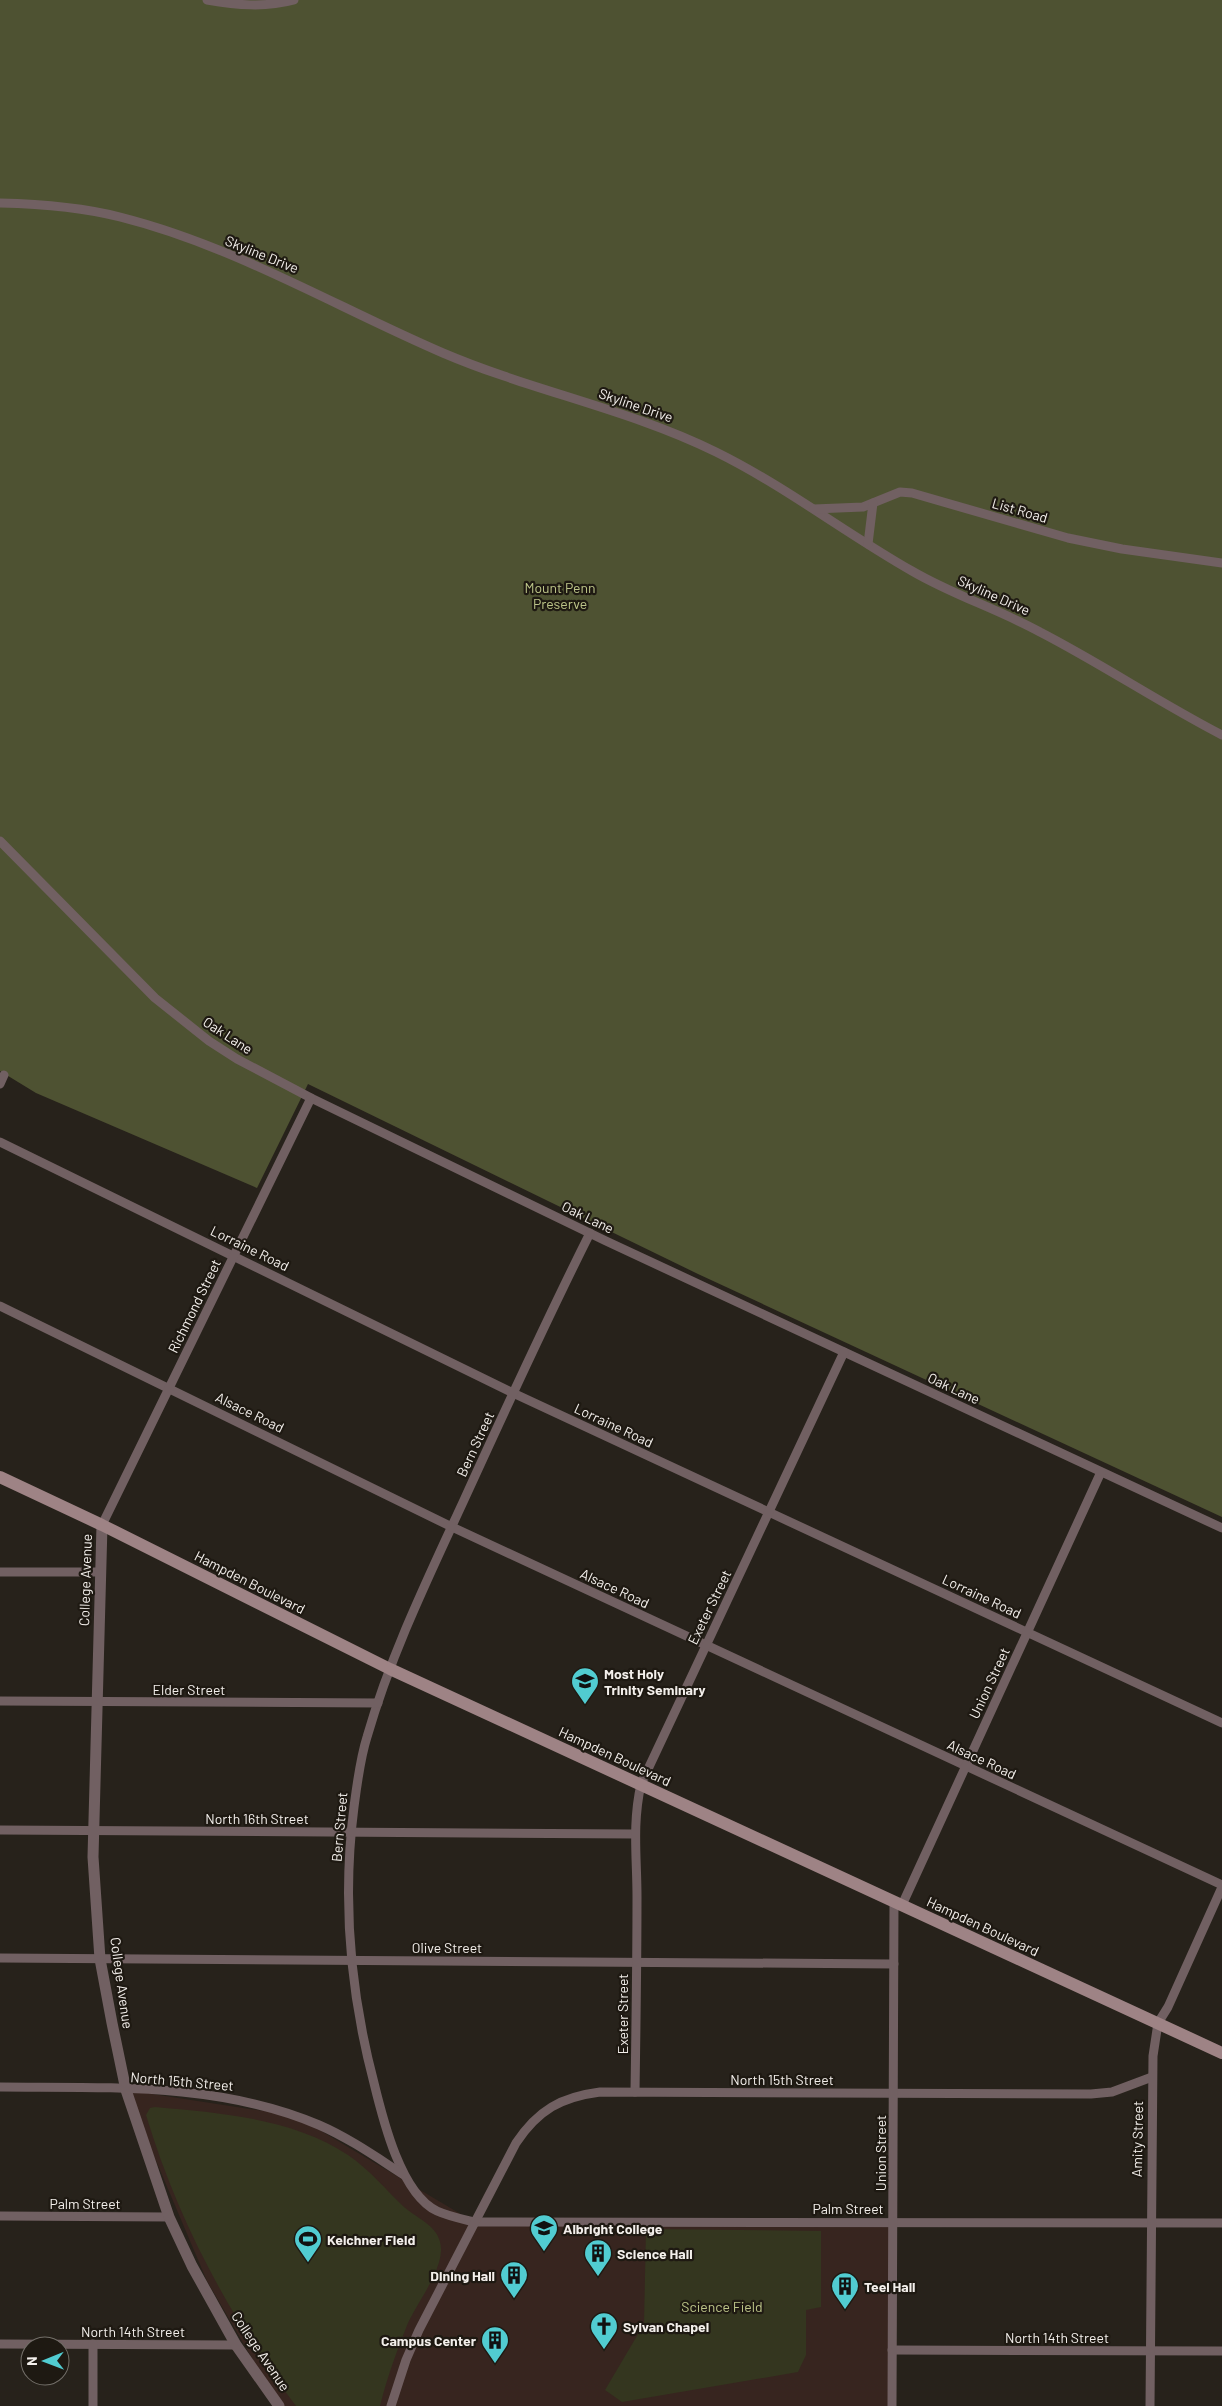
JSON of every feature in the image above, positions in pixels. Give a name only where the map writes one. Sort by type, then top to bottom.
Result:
[{"type":"main road","name":"Hampden Boulevard","points":[[0,1477],[102,1525],[390,1669],[1222,2053]]},
{"type":"street","points":[[207,0],[234,5],[280,4],[294,0]]},
{"type":"street","name":"Skyline Drive","points":[[0,203],[40,204],[82,209],[120,216],[175,234],[303,285],[442,353],[493,373],[668,431],[741,465],[932,582],[1043,633],[1222,735]]},
{"type":"street","name":"List Road","points":[[813,509],[862,507],[900,492],[912,493],[1068,538],[1122,549],[1222,563]]},
{"type":"street","points":[[868,544],[873,503]]},
{"type":"street","name":"Oak Lane","points":[[0,841],[155,998],[176,1016],[238,1059],[311,1098],[590,1233],[1222,1528]]},
{"type":"street","name":"Richmond Street","points":[[102,1525],[311,1098]]},
{"type":"street","name":"Lorraine Road","points":[[0,1142],[513,1393],[1222,1723]]},
{"type":"street","name":"Bern Street","points":[[474,2222],[437,2211],[416,2195],[404,2175],[379,2103],[360,2024],[350,1960],[348,1895],[351,1832],[364,1746],[399,1642],[547,1318],[590,1233]]},
{"type":"street","name":"Alsace Road","points":[[0,1306],[452,1527],[1222,1886]]},
{"type":"street","name":"Exeter Street","points":[[636,2092],[637,1896],[634,1834],[636,1808],[641,1784],[844,1352]]},
{"type":"street","name":"Union Street","points":[[892,2406],[894,1964],[898,1903],[966,1766],[1100,1472]]},
{"type":"street","name":"College Avenue","points":[[102,1525],[93,1857],[100,1959],[126,2090],[169,2217],[197,2275],[236,2345],[280,2406]]},
{"type":"street","points":[[0,1572],[100,1572]]},
{"type":"street","name":"Elder Street","points":[[0,1702],[378,1703]]},
{"type":"street","name":"North 16th Street","points":[[0,1830],[634,1834]]},
{"type":"street","name":"Amity Street","points":[[1150,2406],[1152,2076],[1158,2023],[1168,2007],[1222,1886]]},
{"type":"street","name":"Olive Street","points":[[0,1958],[894,1964]]},
{"type":"street","name":"North 15th Street","points":[[474,2222],[516,2143],[529,2123],[557,2104],[581,2094],[600,2092],[1091,2094],[1112,2092],[1152,2076]]},
{"type":"street","name":"North 15th Street","points":[[0,2088],[126,2090],[217,2096],[274,2109],[320,2126],[349,2140],[404,2175]]},
{"type":"street","name":"Palm Street","points":[[0,2216],[169,2217]]},
{"type":"street","name":"Palm Street","points":[[474,2222],[893,2221],[1222,2223]]},
{"type":"street","points":[[391,2406],[406,2360],[419,2330],[474,2222]]},
{"type":"street","name":"North 14th Street","points":[[0,2344],[236,2345]]},
{"type":"street","points":[[93,2344],[93,2406]]},
{"type":"street","name":"North 14th Street","points":[[892,2350],[1222,2352]]},
{"type":"shaded area","name":"Albright College","points":[[126,2090],[296,2116],[474,2222],[893,2221],[892,2406],[280,2406],[207,2281]]},
{"type":"green space","name":"Mount Penn Preserve","points":[[0,0],[1222,0],[1222,1517],[698,1274],[308,1084],[257,1188],[36,1093],[0,1071]]},
{"type":"green space","points":[[155,2107],[255,2119],[304,2133],[327,2143],[356,2161],[404,2207],[434,2230],[440,2243],[440,2260],[433,2278],[408,2323],[392,2364],[380,2406],[296,2406],[249,2338],[208,2267],[190,2230],[159,2154],[146,2115],[150,2108]]},
{"type":"green space","name":"Science Field","points":[[646,2229],[821,2231],[821,2307],[806,2310],[806,2355],[798,2372],[622,2402],[605,2390],[644,2324]]},
{"type":"place","name":"Most Holy Trinity Seminary","points":[[585,1705]]},
{"type":"place","name":"Albright College","points":[[544,2252]]},
{"type":"place","name":"Kelchner Field","points":[[308,2263]]},
{"type":"place","name":"Science Hall","points":[[598,2277]]},
{"type":"place","name":"Dining Hall","points":[[514,2299]]},
{"type":"place","name":"Teel Hall","points":[[845,2310]]},
{"type":"place","name":"Sylvan Chapel","points":[[604,2350]]},
{"type":"place","name":"Campus Center","points":[[495,2364]]}]
